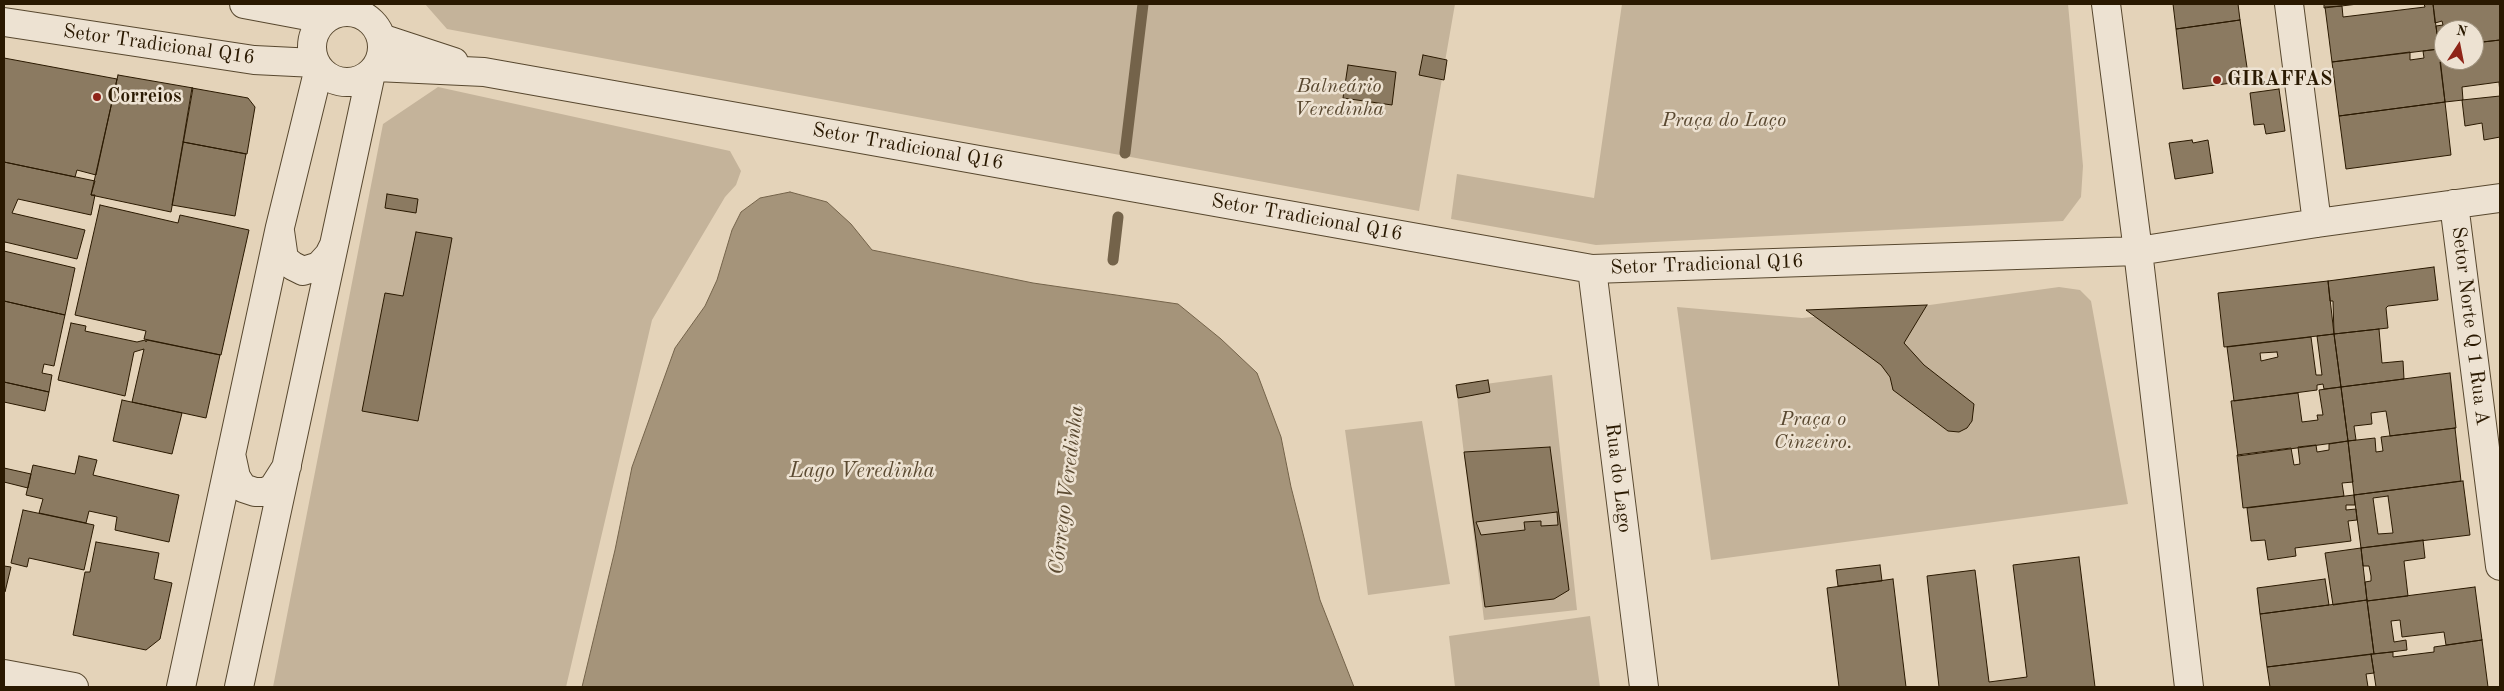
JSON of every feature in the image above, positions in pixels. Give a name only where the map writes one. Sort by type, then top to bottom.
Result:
[{"type":"street","points":[[239,687],[374,70],[382,53],[381,24],[367,17],[349,11],[330,12],[244,4]]},
{"type":"street","points":[[2106,4],[2138,251],[2189,687]]},
{"type":"street","points":[[2289,4],[2317,223]]},
{"type":"street","points":[[330,12],[317,28],[312,39],[312,52],[317,65],[330,78],[344,82],[358,81],[374,70]]},
{"type":"street","name":"Setor Tradicional Q16","points":[[4,22],[254,60],[317,65]]},
{"type":"street","name":"Setor Tradicional Q16","points":[[381,24],[484,72]]},
{"type":"street","points":[[181,687],[280,227],[317,65]]},
{"type":"street","name":"Setor Tradicional Q16","points":[[374,70],[484,72],[1592,269],[2138,251],[2317,223],[2500,198]]},
{"type":"street","name":"Setor Norte Q 1 Rua A","points":[[2454,204],[2500,566]]},
{"type":"street","points":[[280,227],[284,259],[303,271],[319,266],[329,255],[336,240]]},
{"type":"street","name":"Rua do Lago","points":[[1592,269],[1644,687]]},
{"type":"street","points":[[231,454],[236,477],[243,488],[255,492],[265,492],[273,488],[288,465]]},
{"type":"street","points":[[4,674],[74,687]]},
{"type":"green space","name":"Balneário Veredinha","points":[[425,4],[1455,4],[1419,211],[447,29]]},
{"type":"green space","name":"Praça do Laço","points":[[1622,4],[2068,4],[2083,166],[2081,197],[2063,221],[1596,245],[1451,219],[1457,174],[1594,198]]},
{"type":"green space","points":[[438,87],[730,151],[741,171],[736,185],[725,197],[652,320],[566,687],[273,687],[383,124]]},
{"type":"green space","name":"Praça o Cinzeiro.","points":[[2059,287],[2080,290],[2091,301],[2128,504],[1711,560],[1677,307],[1802,318],[1908,308]]},
{"type":"green space","points":[[1552,375],[1577,610],[1484,620],[1456,388]]},
{"type":"green space","points":[[1422,421],[1450,584],[1368,595],[1345,430]]},
{"type":"green space","points":[[1590,616],[1600,687],[1455,687],[1449,636]]},
{"type":"water","name":"Lago Veredinha","points":[[790,192],[827,202],[851,224],[872,250],[1033,283],[1178,304],[1221,339],[1257,373],[1281,437],[1291,487],[1320,600],[1354,687],[582,687],[615,550],[632,467],[675,348],[705,306],[717,280],[732,230],[741,212],[760,198]]},
{"type":"building","points":[[2173,4],[2238,4],[2240,20],[2176,29]]},
{"type":"building","points":[[2324,4],[2358,4],[2324,8]]},
{"type":"building","points":[[2424,4],[2433,4],[2435,20],[2434,50],[2332,62],[2325,7],[2342,6],[2343,17],[2425,7]]},
{"type":"building","points":[[2433,4],[2500,4],[2500,40],[2484,42],[2484,20],[2435,20]]},
{"type":"building","points":[[2240,20],[2249,81],[2183,89],[2176,29]]},
{"type":"building","points":[[2500,40],[2500,93],[2499,82],[2462,87],[2463,100],[2445,102],[2441,70],[2484,70],[2484,42]]},
{"type":"building","points":[[2434,50],[2434,70],[2441,70],[2445,102],[2339,116],[2332,62],[2410,52],[2410,60],[2424,58],[2423,51]]},
{"type":"building","points":[[1423,55],[1447,60],[1444,80],[1419,75]]},
{"type":"building","points":[[4,58],[117,79],[96,175],[77,170],[75,177],[4,162]]},
{"type":"building","points":[[1348,65],[1396,72],[1392,105],[1343,98]]},
{"type":"building","points":[[118,75],[193,88],[171,212],[91,195]]},
{"type":"building","points":[[192,88],[248,98],[255,107],[247,154],[183,142]]},
{"type":"building","points":[[2279,89],[2285,131],[2266,134],[2264,124],[2254,125],[2250,93]]},
{"type":"building","points":[[2500,96],[2500,137],[2484,140],[2482,123],[2465,126],[2462,100]]},
{"type":"building","points":[[2445,102],[2451,155],[2346,169],[2339,116]]},
{"type":"building","points":[[2192,140],[2193,143],[2208,140],[2213,173],[2175,179],[2169,143]]},
{"type":"building","points":[[183,142],[246,154],[235,216],[172,205]]},
{"type":"building","points":[[4,162],[95,181],[91,195],[95,195],[91,215],[18,199],[12,213],[85,230],[77,259],[5,242],[4,245]]},
{"type":"building","points":[[387,194],[418,199],[416,213],[385,208]]},
{"type":"building","points":[[100,205],[178,223],[180,215],[249,230],[221,355],[144,339],[146,331],[75,315]]},
{"type":"building","points":[[416,232],[452,238],[418,421],[362,411],[385,293],[403,296]]},
{"type":"building","points":[[4,251],[75,268],[65,315],[4,301]]},
{"type":"building","points":[[2434,267],[2438,300],[2388,306],[2386,308],[2388,328],[2334,334],[2333,301],[2330,301],[2328,281]]},
{"type":"building","points":[[2328,281],[2334,334],[2224,347],[2218,293]]},
{"type":"building","points":[[4,301],[65,315],[54,366],[44,364],[42,373],[52,375],[49,392],[4,382]]},
{"type":"building","points":[[1927,305],[1904,343],[1924,365],[1974,404],[1972,421],[1967,428],[1959,432],[1948,431],[1893,390],[1890,377],[1881,365],[1806,310]]},
{"type":"building","points":[[71,323],[86,326],[85,331],[137,342],[145,340],[146,342],[147,340],[220,355],[206,418],[132,402],[144,349],[134,352],[125,396],[58,380]]},
{"type":"building","points":[[2379,329],[2382,363],[2403,361],[2404,379],[2341,387],[2334,334]]},
{"type":"building","points":[[2334,334],[2341,387],[2324,389],[2323,384],[2317,385],[2317,390],[2234,401],[2227,347],[2311,337],[2316,375],[2322,375],[2317,336]],"holes":[[[2277,352],[2278,357],[2261,361],[2260,353]]]},
{"type":"building","points":[[2450,373],[2456,428],[2390,436],[2386,411],[2371,413],[2372,424],[2354,426],[2356,440],[2348,441],[2341,387]]},
{"type":"building","points":[[1488,380],[1490,392],[1458,398],[1456,385]]},
{"type":"building","points":[[4,382],[49,392],[45,411],[4,402]]},
{"type":"building","points":[[2341,387],[2348,441],[2238,456],[2231,401],[2298,393],[2302,422],[2318,420],[2317,415],[2323,415],[2319,390]]},
{"type":"building","points":[[122,400],[182,413],[172,454],[113,441]]},
{"type":"building","points":[[2455,428],[2461,481],[2354,495],[2348,441],[2375,438],[2376,452],[2383,451],[2381,437]]},
{"type":"building","points":[[2348,441],[2353,482],[2342,483],[2344,496],[2243,508],[2237,455],[2291,448],[2294,465],[2300,464],[2298,447],[2316,445],[2317,452],[2329,450],[2329,444]]},
{"type":"building","points":[[1550,447],[1569,590],[1554,599],[1485,607],[1464,452]],"holes":[[[1557,512],[1558,525],[1541,526],[1541,521],[1524,522],[1525,530],[1481,535],[1476,522]]]},
{"type":"building","points":[[79,456],[97,460],[93,475],[179,495],[169,542],[115,530],[117,517],[89,511],[86,523],[39,513],[43,499],[26,495],[33,465],[75,474]]},
{"type":"building","points":[[4,468],[31,474],[28,488],[4,482]]},
{"type":"building","points":[[2463,481],[2470,535],[2361,548],[2354,495]],"holes":[[[2388,496],[2393,533],[2378,534],[2373,498]]]},
{"type":"building","points":[[2354,495],[2355,505],[2346,505],[2346,510],[2356,509],[2357,520],[2348,521],[2351,541],[2295,548],[2296,556],[2268,560],[2265,540],[2251,541],[2247,508]]},
{"type":"building","points":[[23,510],[94,525],[84,570],[29,558],[27,567],[11,563]]},
{"type":"building","points":[[2423,540],[2425,558],[2404,561],[2408,596],[2367,601],[2365,582],[2371,581],[2371,576],[2369,566],[2363,566],[2361,548]]},
{"type":"building","points":[[96,542],[159,553],[154,579],[172,583],[160,639],[146,650],[73,635],[85,572],[90,572]]},
{"type":"building","points":[[2361,548],[2367,600],[2333,605],[2325,553]]},
{"type":"building","points":[[2079,557],[2095,687],[1939,687],[1927,576],[1975,570],[1989,682],[2027,677],[2013,565]]},
{"type":"building","points":[[1880,565],[1882,581],[1838,586],[1836,570]]},
{"type":"building","points":[[4,566],[11,567],[5,592],[4,591]]},
{"type":"building","points":[[1893,579],[1906,687],[1839,687],[1827,588]]},
{"type":"building","points":[[2325,579],[2329,605],[2260,614],[2257,588]]},
{"type":"building","points":[[2475,587],[2482,640],[2446,645],[2444,632],[2402,637],[2400,620],[2391,621],[2394,642],[2406,640],[2407,650],[2374,654],[2367,601]]},
{"type":"building","points":[[2367,600],[2374,654],[2267,667],[2260,614]]},
{"type":"building","points":[[2482,640],[2488,687],[2376,687],[2371,654],[2393,652],[2393,657],[2434,652],[2434,647]]},
{"type":"building","points":[[2371,654],[2374,673],[2366,674],[2368,687],[2270,687],[2267,667]]},
{"type":"waterway","name":"Córrego Veredinha","points":[[1125,153],[1143,4]]},
{"type":"waterway","name":"Córrego Veredinha","points":[[1113,260],[1118,217]]},
{"type":"place","name":"GIRAFFAS","points":[[2217,80]]},
{"type":"place","name":"Correios","points":[[97,97]]}]
